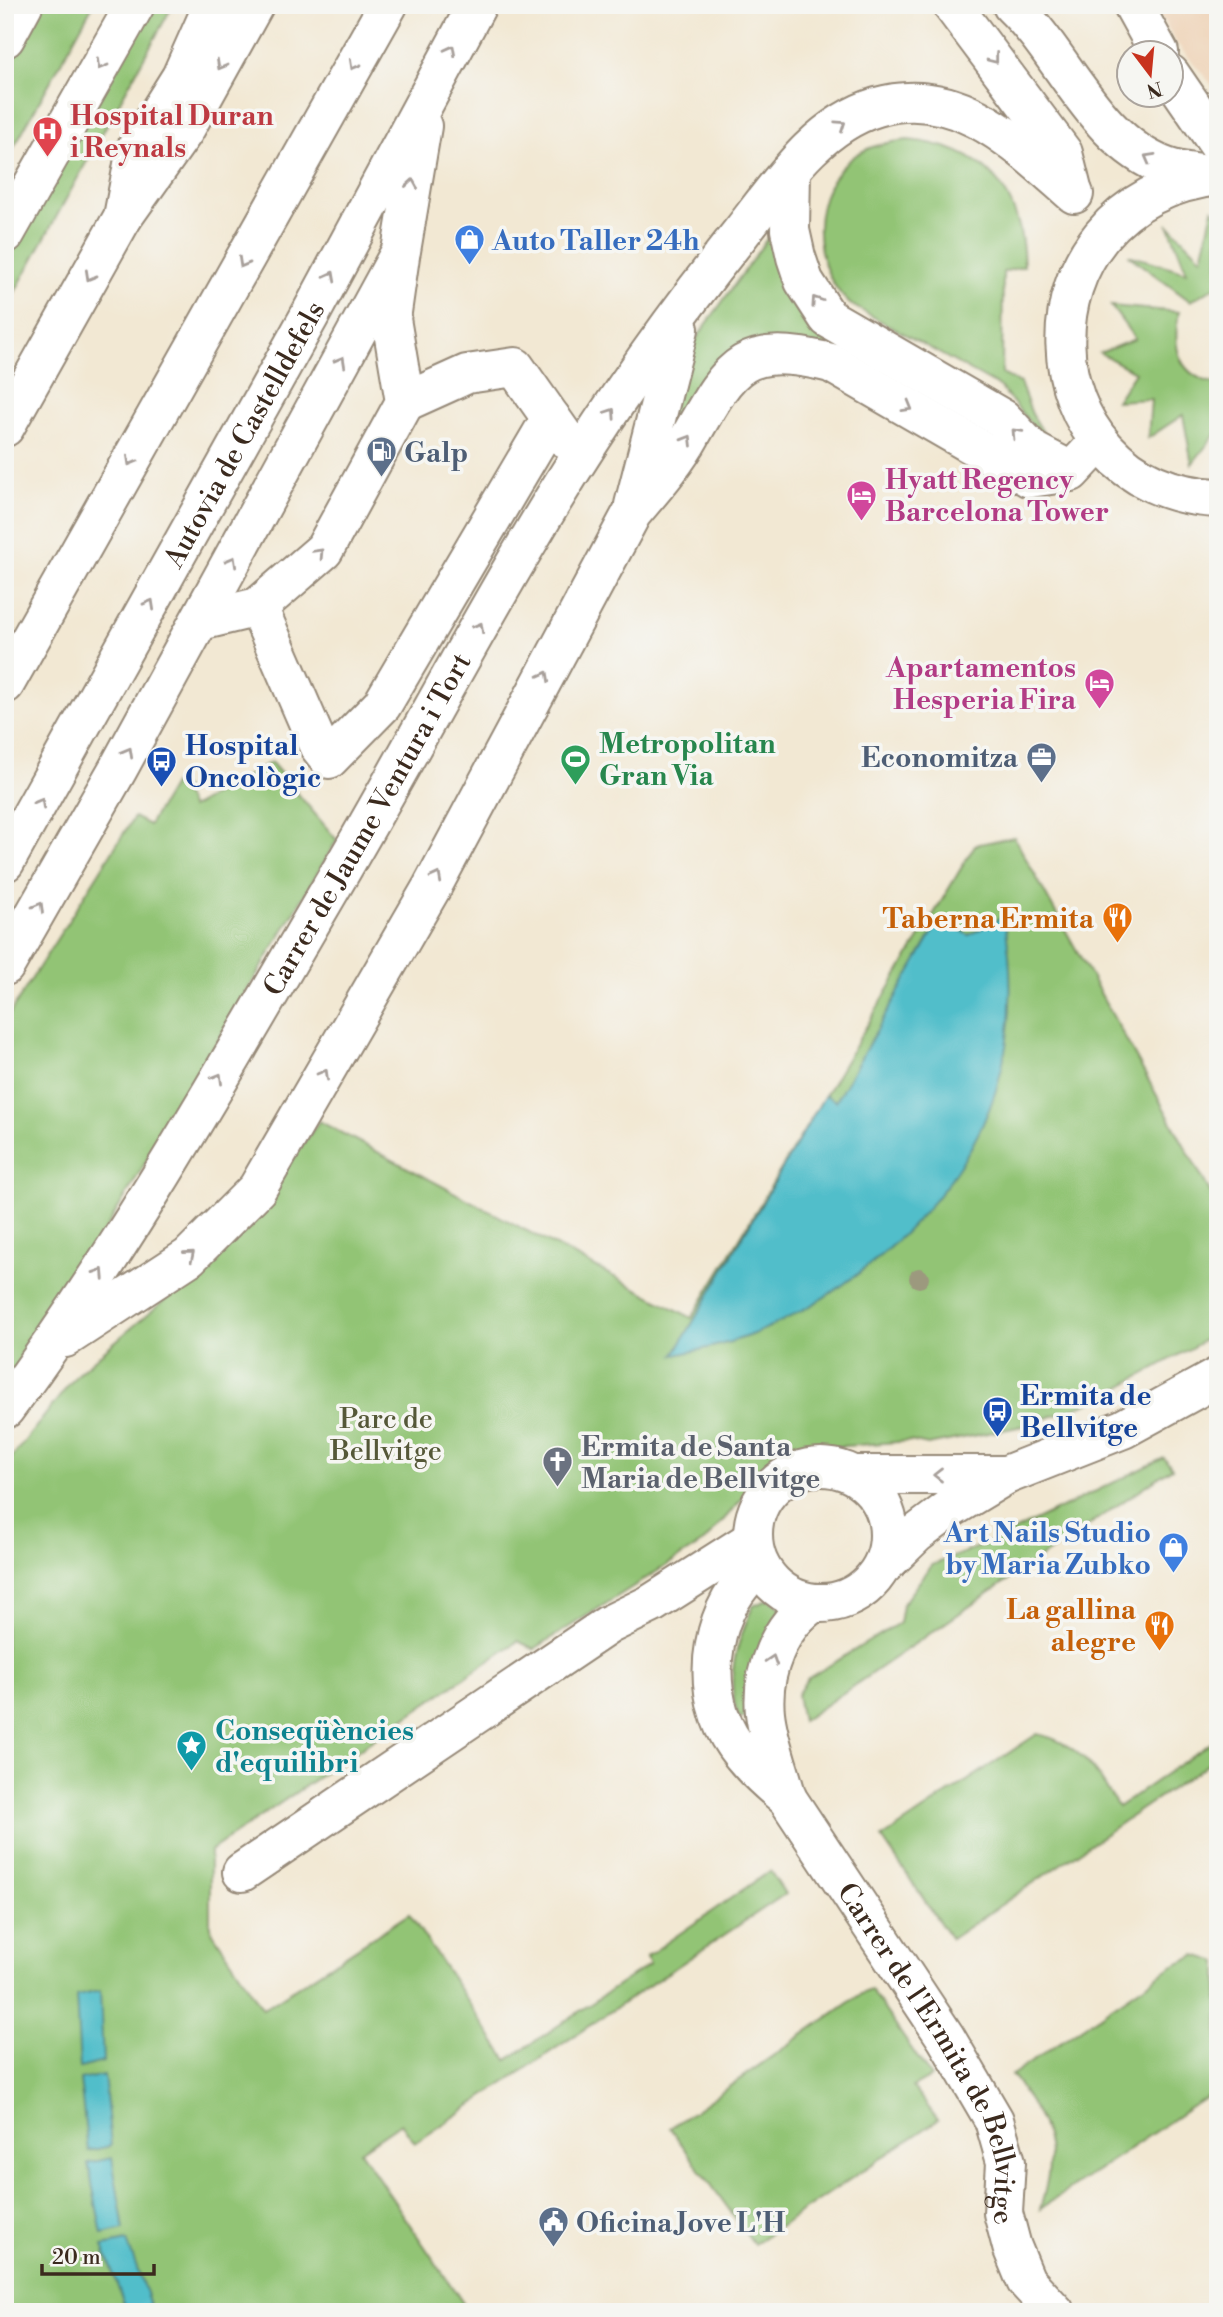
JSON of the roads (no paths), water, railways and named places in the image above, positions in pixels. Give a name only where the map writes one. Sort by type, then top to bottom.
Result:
[{"type":"main road","points":[[5,38],[23,5]]},
{"type":"main road","points":[[5,234],[135,5]]},
{"type":"main road","points":[[123,217],[136,149],[181,77],[213,5]]},
{"type":"main road","points":[[5,427],[123,217],[184,131],[254,5]]},
{"type":"main road","points":[[5,684],[388,5]]},
{"type":"main road","name":"Autovia de Castelldefels","points":[[5,862],[303,330],[477,5]]},
{"type":"main road","points":[[952,5],[1063,153],[1082,222],[1076,277],[1064,317],[1066,364],[1078,404],[1100,442],[1123,466],[1150,482],[1212,501]]},
{"type":"main road","points":[[1133,5],[1151,38]]},
{"type":"main road","points":[[1023,12],[1119,138],[1167,168],[1217,165]]},
{"type":"main road","points":[[405,402],[391,319],[426,96]]},
{"type":"main road","points":[[1184,100],[1217,165]]},
{"type":"main road","name":"Carrer de Jaume Ventura i Tort","points":[[5,1409],[50,1348],[163,1174],[400,770],[529,538],[685,303],[791,170],[822,138],[851,118],[878,107],[909,102],[939,103],[967,113],[1004,132],[1073,194]]},
{"type":"main road","points":[[1076,277],[1094,243],[1118,216],[1157,190],[1217,165]]},
{"type":"main road","points":[[791,170],[790,230],[804,282],[828,318],[1003,419],[1033,451],[1071,472],[1100,442]]},
{"type":"main road","points":[[5,966],[200,621],[401,251]]},
{"type":"main road","name":"Carrer de Jaume Ventura i Tort","points":[[632,513],[685,303]]},
{"type":"main road","points":[[849,373],[869,341]]},
{"type":"main road","name":"Carrer de Jaume Ventura i Tort","points":[[50,1348],[189,1257],[257,1189],[432,887],[632,513],[671,468],[719,385],[740,366],[762,356],[795,354],[831,363],[1030,478],[1071,472]]},
{"type":"main road","points":[[200,621],[258,607],[324,550],[405,402],[467,374],[515,367],[580,459]]},
{"type":"main road","points":[[258,607],[318,745],[329,759],[382,705],[551,418]]},
{"type":"main road","points":[[1006,1475],[858,1475],[836,1466],[812,1466],[786,1475],[758,1505],[752,1525],[757,1553],[775,1585],[790,1596],[813,1603],[838,1602],[871,1584],[884,1565],[937,1518],[1006,1475],[1123,1429],[1218,1377]]},
{"type":"main road","points":[[858,1475],[882,1505],[888,1527],[884,1565]]},
{"type":"main road","points":[[242,1872],[617,1620],[757,1553]]},
{"type":"main road","name":"Carrer de l'Ermita de Bellvitge","points":[[757,1553],[730,1600],[718,1633],[712,1671],[714,1693],[728,1735],[761,1776],[787,1798],[946,2038],[994,2120],[1006,2162],[1003,2213],[1012,2247],[1026,2281],[1055,2312]]},
{"type":"main road","name":"Carrer de l'Ermita de Bellvitge","points":[[787,1798],[765,1712],[769,1660],[796,1614],[813,1603]]},
{"type":"main road","points":[[728,1735],[765,1712]]},
{"type":"water","points":[[1004,916],[1010,1004],[1002,1069],[980,1130],[958,1168],[932,1204],[902,1236],[868,1266],[832,1292],[756,1333],[705,1349],[674,1355],[825,1095],[836,1101],[941,918],[969,935]]},
{"type":"water","points":[[100,1991],[103,2062],[80,2068],[76,1996]]},
{"type":"water","points":[[104,2075],[111,2146],[88,2151],[80,2080]]},
{"type":"water","points":[[112,2158],[124,2229],[102,2234],[88,2163]]},
{"type":"water","points":[[127,2241],[151,2307],[127,2312],[103,2246]]},
{"type":"place","name":"Hospital Duran i Reynals","points":[[47,158]]},
{"type":"place","name":"Auto Taller 24h","points":[[469,267]]},
{"type":"place","name":"Galp","points":[[381,479]]},
{"type":"place","name":"Hyatt Regency Barcelona Tower","points":[[862,522]]},
{"type":"place","name":"Apartamentos Hesperia Fira","points":[[1099,710]]},
{"type":"place","name":"Economitza","points":[[1041,784]]},
{"type":"place","name":"Metropolitan Gran Via","points":[[576,786]]},
{"type":"place","name":"Hospital Oncològic","points":[[162,788]]},
{"type":"place","name":"Taberna Ermita","points":[[1117,945]]},
{"type":"place","name":"Ermita de Bellvitge","points":[[997,1438]]},
{"type":"place","name":"Ermita de Santa Maria de Bellvitge","points":[[558,1489]]},
{"type":"place","name":"Art Nails Studio by Maria Zubko","points":[[1174,1575]]},
{"type":"place","name":"La gallina alegre","points":[[1159,1652]]},
{"type":"place","name":"Conseqüències d'equilibri","points":[[192,1773]]},
{"type":"place","name":"Oficina Jove L'H","points":[[553,2249]]},
{"type":"park label","name":"Parc de Bellvitge","points":[[386,1434]]}]
